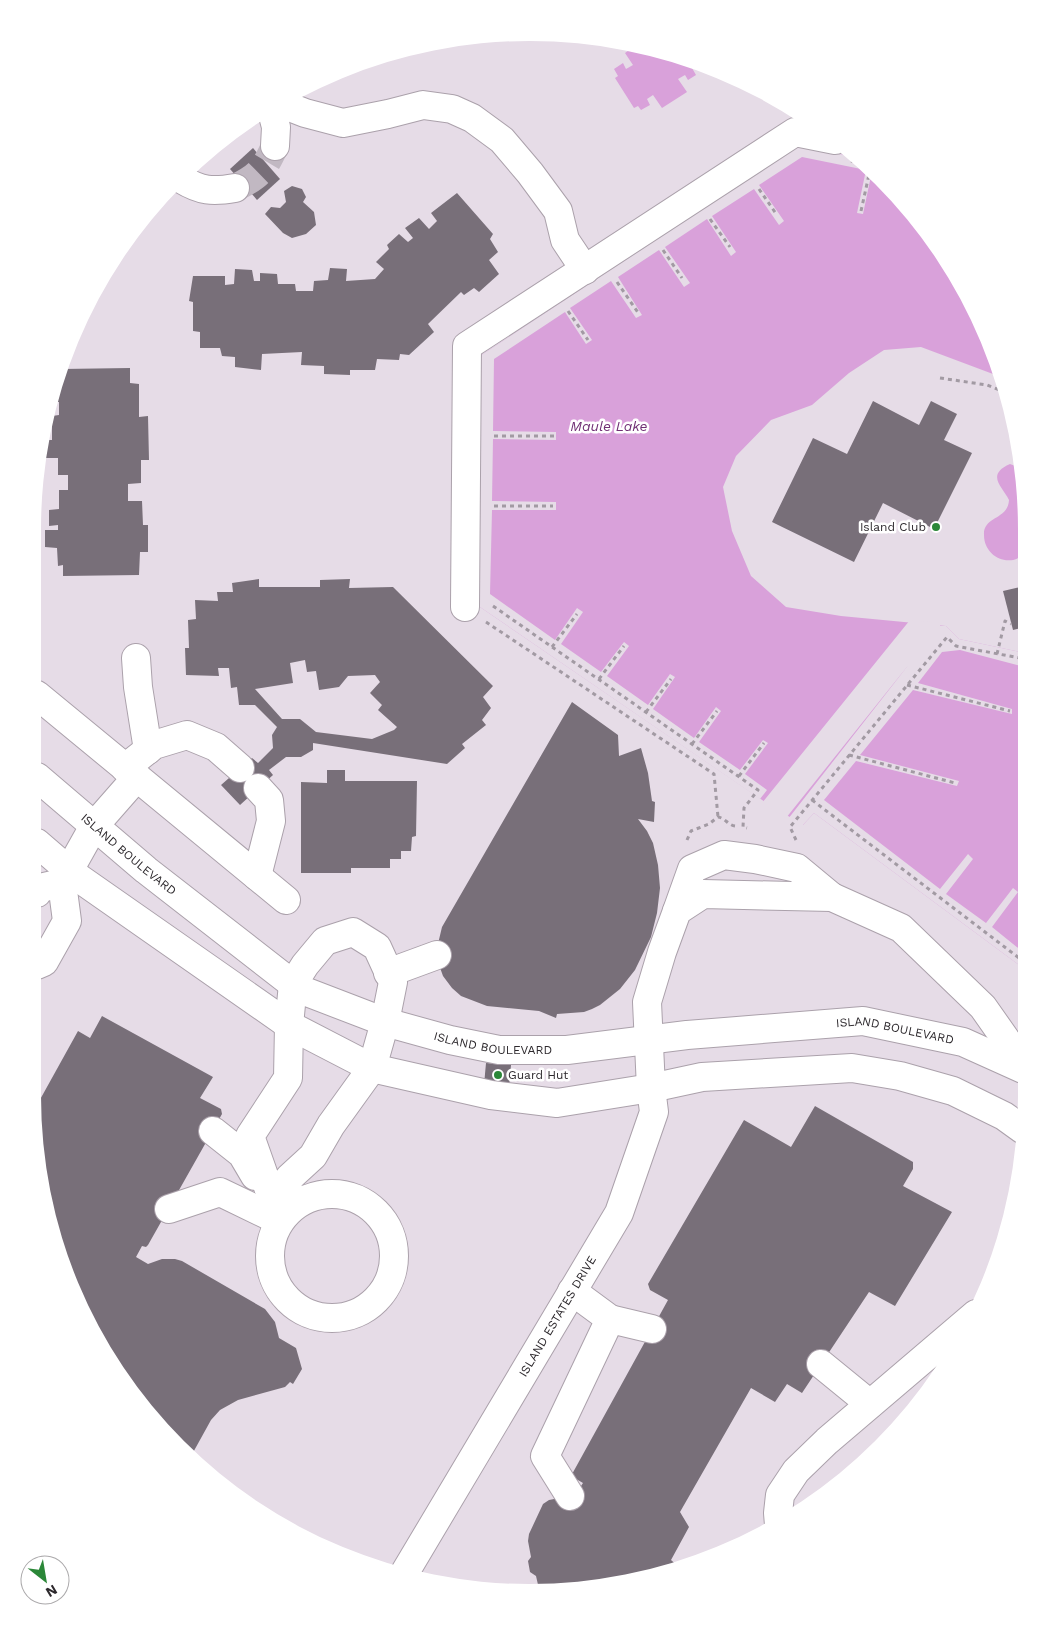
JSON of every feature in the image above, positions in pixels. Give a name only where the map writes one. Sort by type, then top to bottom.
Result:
[{"type":"street","points":[[287,106],[343,123],[388,114],[422,104],[452,109],[472,118],[502,140],[530,173],[558,211],[565,240],[585,270]]},
{"type":"street","points":[[273,114],[276,127],[275,146]]},
{"type":"street","points":[[478,606],[467,346],[795,132],[834,148]]},
{"type":"street","points":[[186,182],[196,188],[216,192],[235,188]]},
{"type":"street","points":[[145,657],[155,679],[157,746]]},
{"type":"street","points":[[41,698],[286,900]]},
{"type":"street","points":[[41,963],[44,962],[67,921],[65,877],[94,826],[131,772],[157,746],[188,735],[216,747],[240,768]]},
{"type":"street","name":"ISLAND BOULEVARD","points":[[41,780],[146,870],[299,989],[385,1022],[450,1040],[499,1050],[567,1050],[649,1039],[863,1021],[962,1042],[1018,1067]]},
{"type":"street","points":[[257,876],[271,821],[269,800],[258,788]]},
{"type":"street","points":[[41,848],[65,877],[289,1025],[372,1068],[491,1095],[557,1103],[651,1088],[702,1077],[852,1068],[900,1076],[953,1091],[1004,1116],[1017,1125]]},
{"type":"street","name":"ISLAND ESTATES DRIVE","points":[[408,1568],[618,1213],[654,1112],[647,1002],[662,952],[692,869],[724,855],[754,859],[797,868],[832,897]]},
{"type":"street","points":[[41,888],[65,877]]},
{"type":"street","points":[[676,911],[703,894],[832,897],[901,928],[983,1006],[1018,1057]]},
{"type":"street","points":[[280,1221],[250,1136],[288,1078],[289,1025],[293,984],[305,964],[325,941],[353,932],[377,947],[393,982],[385,1022],[372,1068],[331,1125],[313,1156],[289,1178],[280,1221],[272,1238],[269,1258],[273,1277],[282,1294],[296,1308],[314,1316],[333,1319],[353,1315],[370,1306],[384,1292],[392,1274],[395,1255],[391,1236],[382,1218],[368,1205],[350,1196],[330,1194],[311,1197],[294,1207],[280,1221]]},
{"type":"street","points":[[388,972],[437,955]]},
{"type":"street","points":[[213,1131],[242,1154],[280,1221]]},
{"type":"street","points":[[169,1209],[220,1192],[280,1221]]},
{"type":"street","points":[[572,1291],[610,1319],[652,1329]]},
{"type":"street","points":[[570,1496],[546,1456],[610,1319]]},
{"type":"street","points":[[778,1515],[780,1495],[796,1471],[827,1441],[957,1330]]},
{"type":"street","points":[[821,1364],[870,1404]]},
{"type":"path","points":[[861,211],[868,178]]},
{"type":"path","points":[[754,182],[777,215]]},
{"type":"path","points":[[707,214],[730,247]]},
{"type":"path","points":[[659,244],[682,278]]},
{"type":"path","points":[[612,275],[639,314]]},
{"type":"path","points":[[565,306],[588,340]]},
{"type":"path","points":[[940,378],[988,385],[997,389]]},
{"type":"path","points":[[486,436],[554,436]]},
{"type":"path","points":[[485,506],[553,506]]},
{"type":"path","points":[[478,606],[552,647],[758,790],[744,808],[743,827],[748,829]]},
{"type":"path","points":[[478,606],[714,774],[718,817]]},
{"type":"path","points":[[552,647],[577,614]]},
{"type":"path","points":[[997,654],[1005,621],[1011,624]]},
{"type":"path","points":[[795,838],[790,827],[947,637],[956,646],[1018,658]]},
{"type":"path","points":[[599,679],[624,646]]},
{"type":"path","points":[[646,712],[671,679]]},
{"type":"path","points":[[907,685],[1010,710]]},
{"type":"path","points":[[692,744],[717,711]]},
{"type":"path","points":[[739,776],[764,743]]},
{"type":"path","points":[[849,755],[955,783]]},
{"type":"path","points":[[812,800],[1018,957]]},
{"type":"water","points":[[627,51],[656,58],[686,67],[693,70],[696,75],[688,80],[685,75],[678,79],[687,92],[662,108],[653,95],[647,99],[650,105],[641,110],[638,106],[634,108],[615,78],[618,76],[614,69],[623,63],[626,69],[633,65],[625,53]]},
{"type":"water","name":"Maule Lake","points":[[798,146],[842,155],[875,184],[897,208],[917,232],[952,285],[981,343],[992,374],[921,347],[884,350],[849,373],[812,405],[771,420],[736,456],[723,487],[732,531],[751,576],[786,607],[841,616],[946,626],[959,639],[1018,652],[1018,964],[814,813],[803,825],[765,802],[477,605],[480,356]]},
{"type":"water","points":[[1010,464],[1014,465],[1017,498],[1018,558],[1012,560],[1005,560],[993,555],[985,543],[984,535],[987,524],[1005,511],[1008,506],[1009,500],[1000,486],[997,477],[998,472]]},
{"type":"pier","points":[[798,146],[842,155],[858,168],[802,157],[759,185],[784,221],[779,225],[754,189],[712,216],[736,252],[731,256],[707,219],[665,247],[690,283],[684,287],[659,250],[618,277],[642,315],[636,318],[611,281],[570,308],[592,340],[586,344],[565,312],[494,359],[493,431],[556,432],[556,440],[493,439],[492,501],[556,502],[556,510],[492,510],[490,594],[555,640],[577,608],[583,612],[561,644],[601,672],[624,642],[629,646],[607,676],[648,705],[670,674],[675,677],[653,709],[694,738],[716,707],[721,711],[699,742],[740,770],[763,740],[768,743],[745,774],[767,790],[760,799],[477,605],[480,356]]},
{"type":"pier","points":[[865,175],[870,180],[863,214],[857,213]]},
{"type":"pier","points":[[910,620],[941,623],[940,626],[946,626],[959,639],[1018,652],[1018,665],[960,650],[942,652],[918,683],[1012,709],[1012,714],[913,690],[860,755],[959,781],[957,786],[856,761],[824,800],[940,889],[968,854],[973,859],[946,894],[986,923],[1013,888],[1018,892],[992,927],[1018,948],[1018,964],[814,813],[801,827],[788,819],[910,663],[786,818],[762,803]]},
{"type":"building","points":[[253,148],[280,179],[257,200],[230,169]]},
{"type":"building","points":[[292,186],[302,189],[306,197],[303,202],[314,212],[316,225],[306,234],[292,238],[283,233],[265,214],[271,207],[280,208],[286,202],[284,191]]},
{"type":"building","points":[[457,193],[493,234],[490,239],[498,252],[489,260],[499,274],[479,292],[474,288],[464,295],[461,292],[428,324],[434,332],[409,355],[400,354],[399,360],[377,359],[375,370],[350,370],[350,375],[324,374],[324,366],[301,365],[302,352],[262,354],[261,370],[235,367],[235,357],[222,356],[220,348],[200,348],[200,332],[193,331],[193,302],[189,301],[193,276],[225,276],[225,285],[234,284],[235,269],[252,270],[254,281],[260,281],[260,273],[277,274],[278,284],[295,284],[296,291],[313,291],[314,281],[328,280],[330,268],[347,269],[346,281],[375,279],[384,269],[376,262],[389,249],[387,245],[399,234],[408,242],[413,238],[405,228],[419,218],[429,229],[437,221],[431,213]]},
{"type":"building","points":[[130,368],[130,383],[139,384],[139,417],[148,416],[149,460],[141,460],[141,483],[128,484],[128,501],[142,501],[143,525],[148,525],[148,552],[140,552],[139,575],[63,576],[63,565],[58,566],[57,548],[45,547],[45,530],[58,530],[58,525],[49,526],[49,510],[59,509],[59,490],[68,490],[68,475],[58,475],[58,458],[46,458],[50,440],[52,440],[55,416],[59,415],[58,402],[69,369]]},
{"type":"building","points":[[873,401],[919,425],[931,401],[957,414],[944,440],[972,453],[934,529],[883,503],[854,562],[772,522],[813,438],[847,454]]},
{"type":"building","points":[[259,579],[259,587],[320,587],[320,580],[350,579],[349,588],[393,587],[493,686],[483,697],[491,708],[482,720],[486,725],[462,744],[465,748],[447,764],[313,743],[313,750],[301,757],[286,757],[269,770],[273,775],[240,805],[221,785],[252,758],[258,763],[273,748],[272,735],[277,727],[255,705],[239,705],[237,687],[231,688],[229,668],[218,668],[219,676],[186,675],[185,648],[189,648],[188,620],[196,619],[195,600],[218,601],[217,592],[233,592],[232,583]],"holes":[[[305,660],[307,672],[316,671],[319,690],[339,687],[348,676],[375,675],[380,682],[370,693],[382,705],[378,710],[397,727],[372,739],[316,732],[300,719],[282,719],[255,689],[293,683],[290,663]]]},
{"type":"building","points":[[1018,588],[1018,629],[1013,630],[1003,591]]},
{"type":"building","points":[[572,702],[618,735],[619,756],[641,748],[648,773],[652,801],[655,802],[654,822],[638,819],[653,843],[658,865],[660,888],[657,913],[651,937],[635,970],[620,989],[592,1009],[584,1012],[557,1014],[556,1018],[539,1011],[487,1006],[461,996],[443,976],[438,962],[437,948],[442,927]]},
{"type":"building","points":[[327,770],[345,770],[345,781],[417,781],[416,836],[412,837],[411,851],[401,851],[401,859],[390,859],[390,868],[351,868],[351,873],[301,873],[301,782],[327,783]]},
{"type":"building","points":[[102,1016],[213,1077],[200,1098],[221,1109],[222,1114],[148,1245],[146,1247],[142,1246],[136,1257],[148,1264],[162,1259],[182,1261],[265,1309],[275,1322],[279,1338],[296,1348],[302,1369],[293,1384],[290,1382],[285,1387],[238,1400],[220,1410],[211,1420],[194,1450],[142,1393],[107,1340],[78,1282],[58,1222],[45,1159],[41,1098],[78,1031],[90,1038]]},
{"type":"building","name":"Guard Hut","points":[[486,1063],[511,1065],[509,1087],[484,1085]]},
{"type":"building","points":[[815,1106],[913,1162],[913,1169],[903,1186],[952,1212],[895,1306],[869,1292],[802,1393],[787,1384],[775,1402],[751,1388],[680,1512],[689,1527],[671,1560],[673,1562],[593,1580],[538,1584],[536,1576],[530,1572],[528,1561],[531,1557],[528,1541],[529,1534],[543,1504],[549,1500],[575,1495],[583,1483],[571,1476],[668,1300],[650,1290],[648,1284],[744,1120],[791,1147]]},
{"type":"tunnel","points":[[235,188],[260,172],[275,146]]},
{"type":"place","name":"Island Club","points":[[936,527]]},
{"type":"place","name":"Guard Hut","points":[[498,1075]]}]
